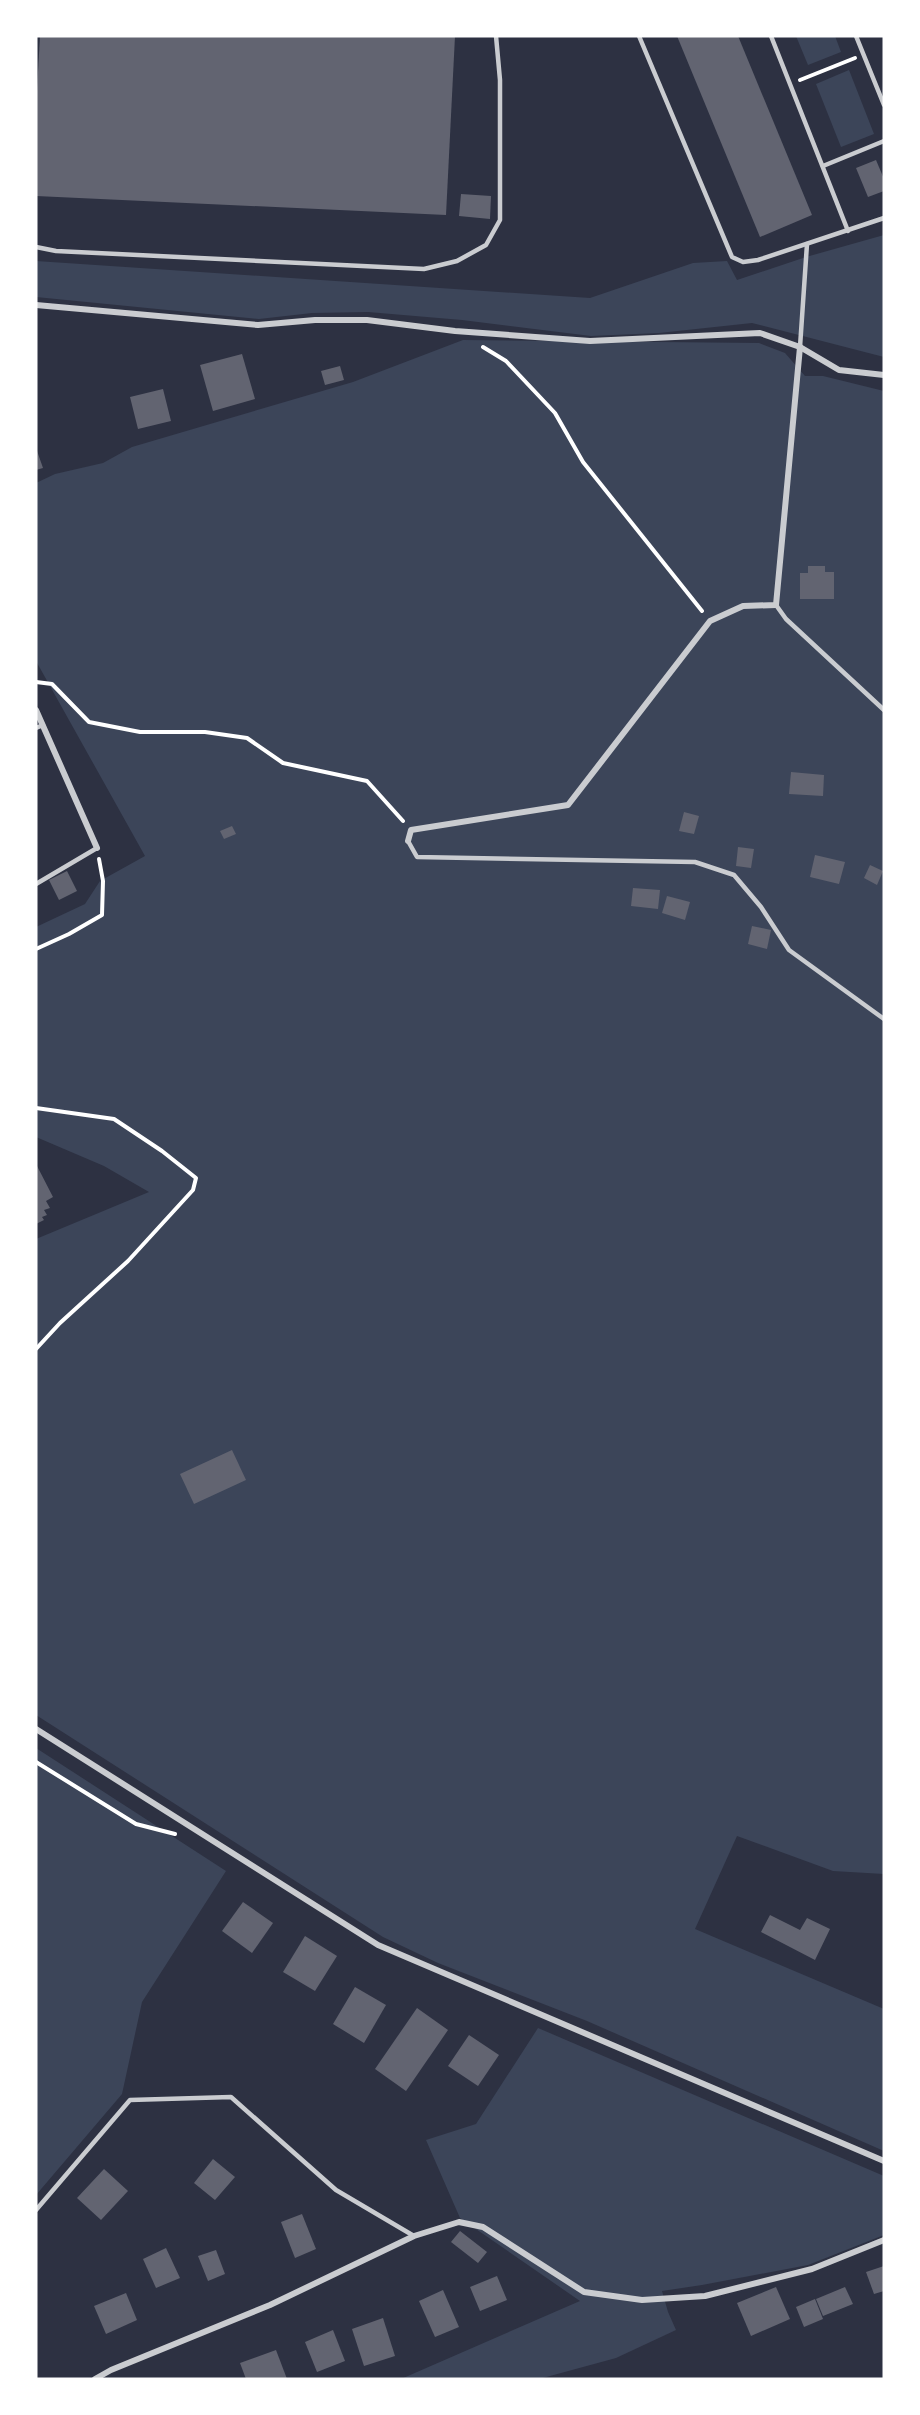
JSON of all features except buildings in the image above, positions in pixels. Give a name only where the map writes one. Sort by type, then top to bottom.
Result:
[{"type":"street","points":[[36,305],[258,325],[315,320],[366,320],[456,331],[590,341],[760,333],[800,347],[839,370],[884,375]]},
{"type":"street","points":[[408,842],[411,830],[568,806],[711,621],[743,606],[776,605],[800,347]]},
{"type":"street","points":[[36,710],[39,726],[97,848]]},
{"type":"street","points":[[36,1729],[378,1945],[884,2161]]},
{"type":"street","points":[[95,2379],[111,2370],[270,2305],[414,2236],[459,2222],[483,2227],[584,2292],[642,2300],[705,2295],[812,2269],[884,2240]]},
{"type":"lane","points":[[36,247],[56,251],[424,268],[457,261],[486,245],[500,220],[500,80],[496,36]]},
{"type":"lane","points":[[639,36],[732,257],[743,262],[758,260],[884,218]]},
{"type":"lane","points":[[771,36],[848,231]]},
{"type":"lane","points":[[856,36],[884,105]]},
{"type":"lane","points":[[823,166],[884,141]]},
{"type":"lane","points":[[800,347],[807,244]]},
{"type":"lane","points":[[776,605],[786,620],[884,711]]},
{"type":"lane","points":[[408,842],[417,857],[695,862],[734,875],[761,907],[789,950],[884,1018]]},
{"type":"lane","points":[[36,884],[97,848]]},
{"type":"lane","points":[[36,2210],[130,2100],[231,2097],[336,2190],[414,2236]]},
{"type":"path","points":[[790,84],[864,55]]},
{"type":"path","points":[[456,331],[506,361],[555,414],[582,462],[711,621]]},
{"type":"path","points":[[36,682],[52,684],[89,722],[140,732],[205,732],[247,738],[283,763],[367,780],[411,830]]},
{"type":"path","points":[[36,949],[102,915],[103,881],[97,848]]},
{"type":"path","points":[[36,1108],[114,1119],[162,1151],[196,1178],[193,1191],[128,1261],[60,1323],[36,1349]]},
{"type":"path","points":[[36,1762],[136,1824],[180,1835]]},
{"type":"shaded area","points":[[796,36],[835,36],[841,52],[808,65]]},
{"type":"shaded area","points":[[849,70],[874,134],[841,147],[816,84]]},
{"type":"shaded area","points":[[884,235],[884,357],[752,323],[659,333],[591,336],[462,320],[368,312],[312,313],[259,319],[36,297],[36,261],[590,298],[693,263],[727,261],[737,280]]},
{"type":"shaded area","points":[[463,340],[759,343],[785,353],[805,376],[823,376],[884,391],[884,1874],[833,1871],[737,1836],[695,1929],[884,2009],[884,2151],[587,2021],[438,1963],[383,1937],[36,1715],[36,1239],[149,1192],[104,1166],[36,1137],[36,927],[85,904],[100,881],[145,856],[36,661],[36,483],[55,474],[103,463],[132,447],[353,382]]},
{"type":"shaded area","points":[[36,1748],[226,1871],[142,2002],[122,2094],[36,2195]]},
{"type":"shaded area","points":[[538,2028],[884,2176],[884,2235],[808,2265],[662,2291],[676,2330],[616,2358],[539,2379],[401,2379],[580,2301],[460,2218],[426,2140],[476,2124]]}]
